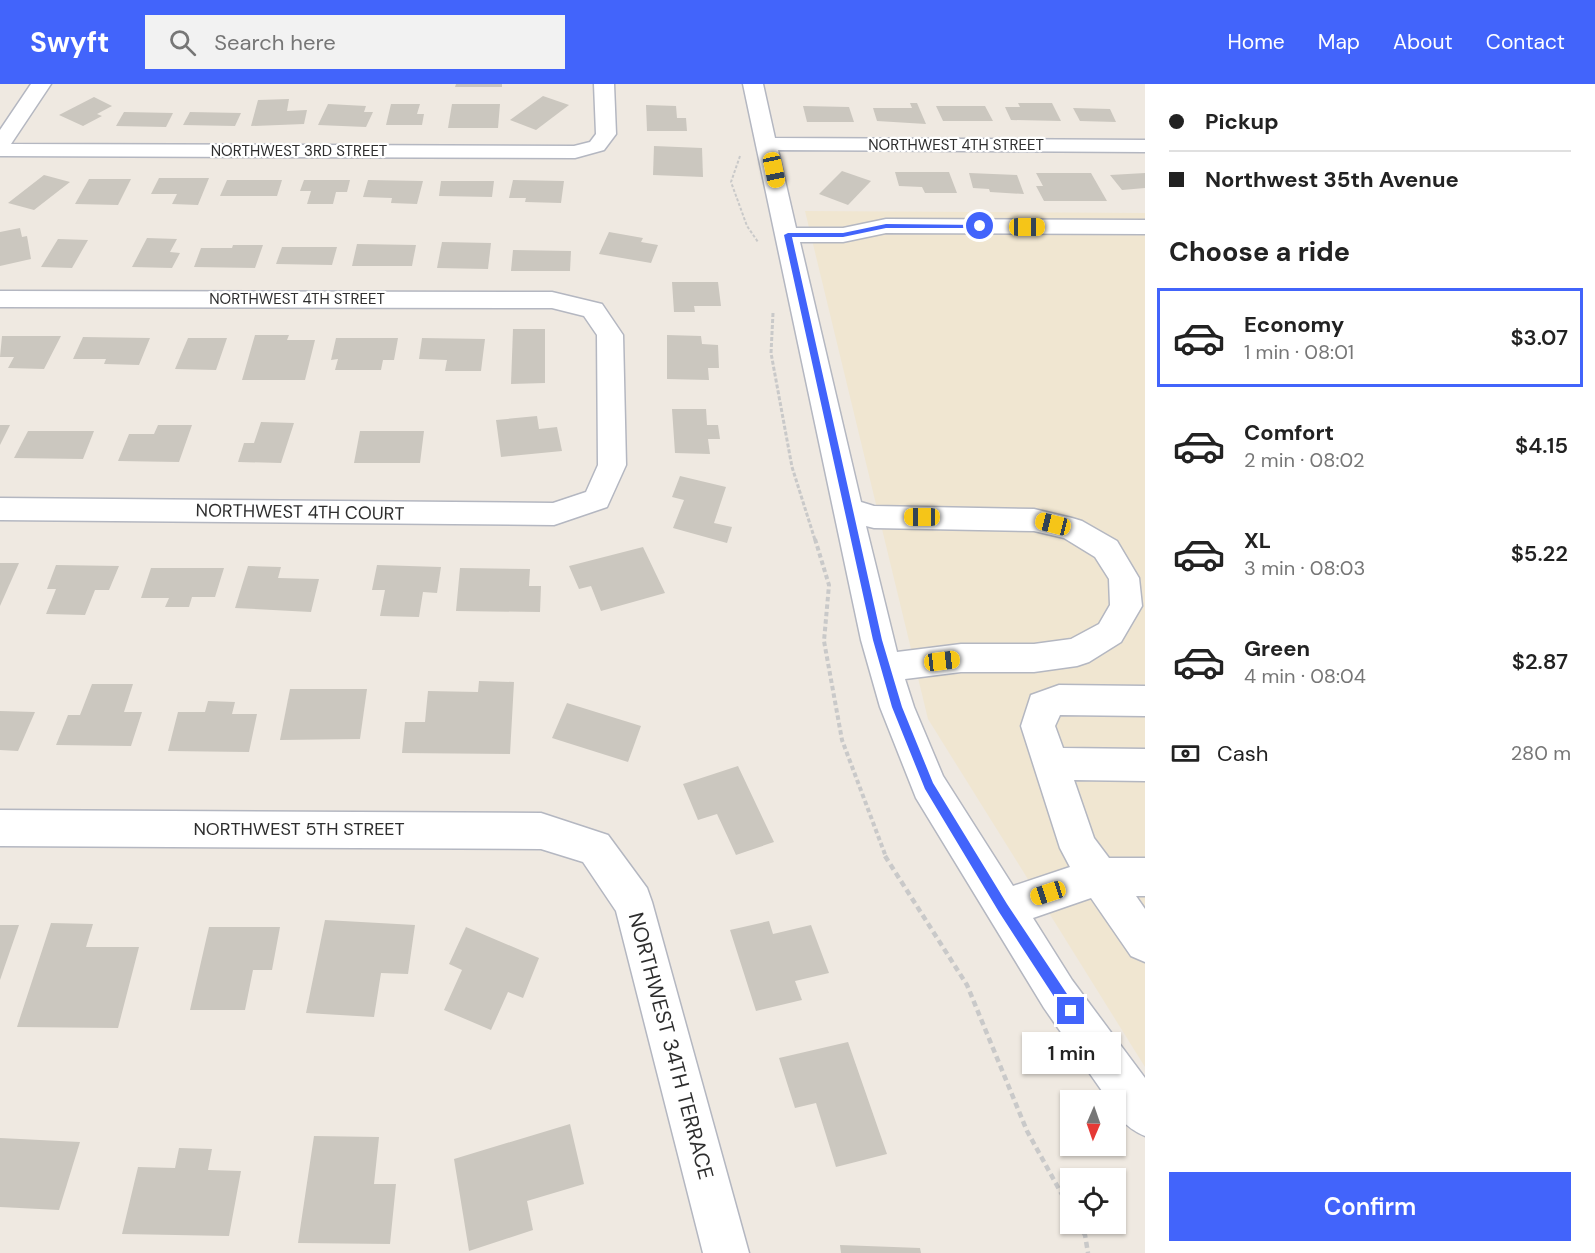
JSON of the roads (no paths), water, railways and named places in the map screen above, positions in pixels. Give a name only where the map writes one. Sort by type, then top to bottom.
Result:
[{"type":"street","points":[[0,145],[41,84]]},
{"type":"street","name":"NORTHWEST 3RD STREET","points":[[0,150],[575,152],[597,147],[606,134],[604,84]]},
{"type":"street","points":[[753,84],[885,667],[897,707],[929,786],[1003,908],[1058,994],[1145,1114]]},
{"type":"street","name":"NORTHWEST 4TH STREET","points":[[768,144],[1145,146]]},
{"type":"street","points":[[788,235],[843,235],[886,226],[1145,227]]},
{"type":"street","name":"NORTHWEST 4TH STREET","points":[[0,299],[552,300],[593,310],[610,335],[612,465],[597,499]]},
{"type":"street","name":"NORTHWEST 4TH COURT","points":[[0,509],[554,514],[597,499]]},
{"type":"street","points":[[849,510],[874,517],[1034,520],[1072,529],[1106,549],[1124,578],[1126,606],[1110,633],[1077,652],[1034,658],[961,658],[885,667]]},
{"type":"street","points":[[1145,701],[1059,700],[1043,706],[1038,726],[1079,848],[1145,942]]},
{"type":"street","points":[[1051,764],[1145,765]]},
{"type":"street","name":"NORTHWEST 5TH STREET","points":[[0,828],[541,831],[595,848]]},
{"type":"street","name":"NORTHWEST 34TH TERRACE","points":[[595,848],[633,902],[726,1253]]},
{"type":"street","points":[[1003,908],[1099,877],[1145,877]]}]
